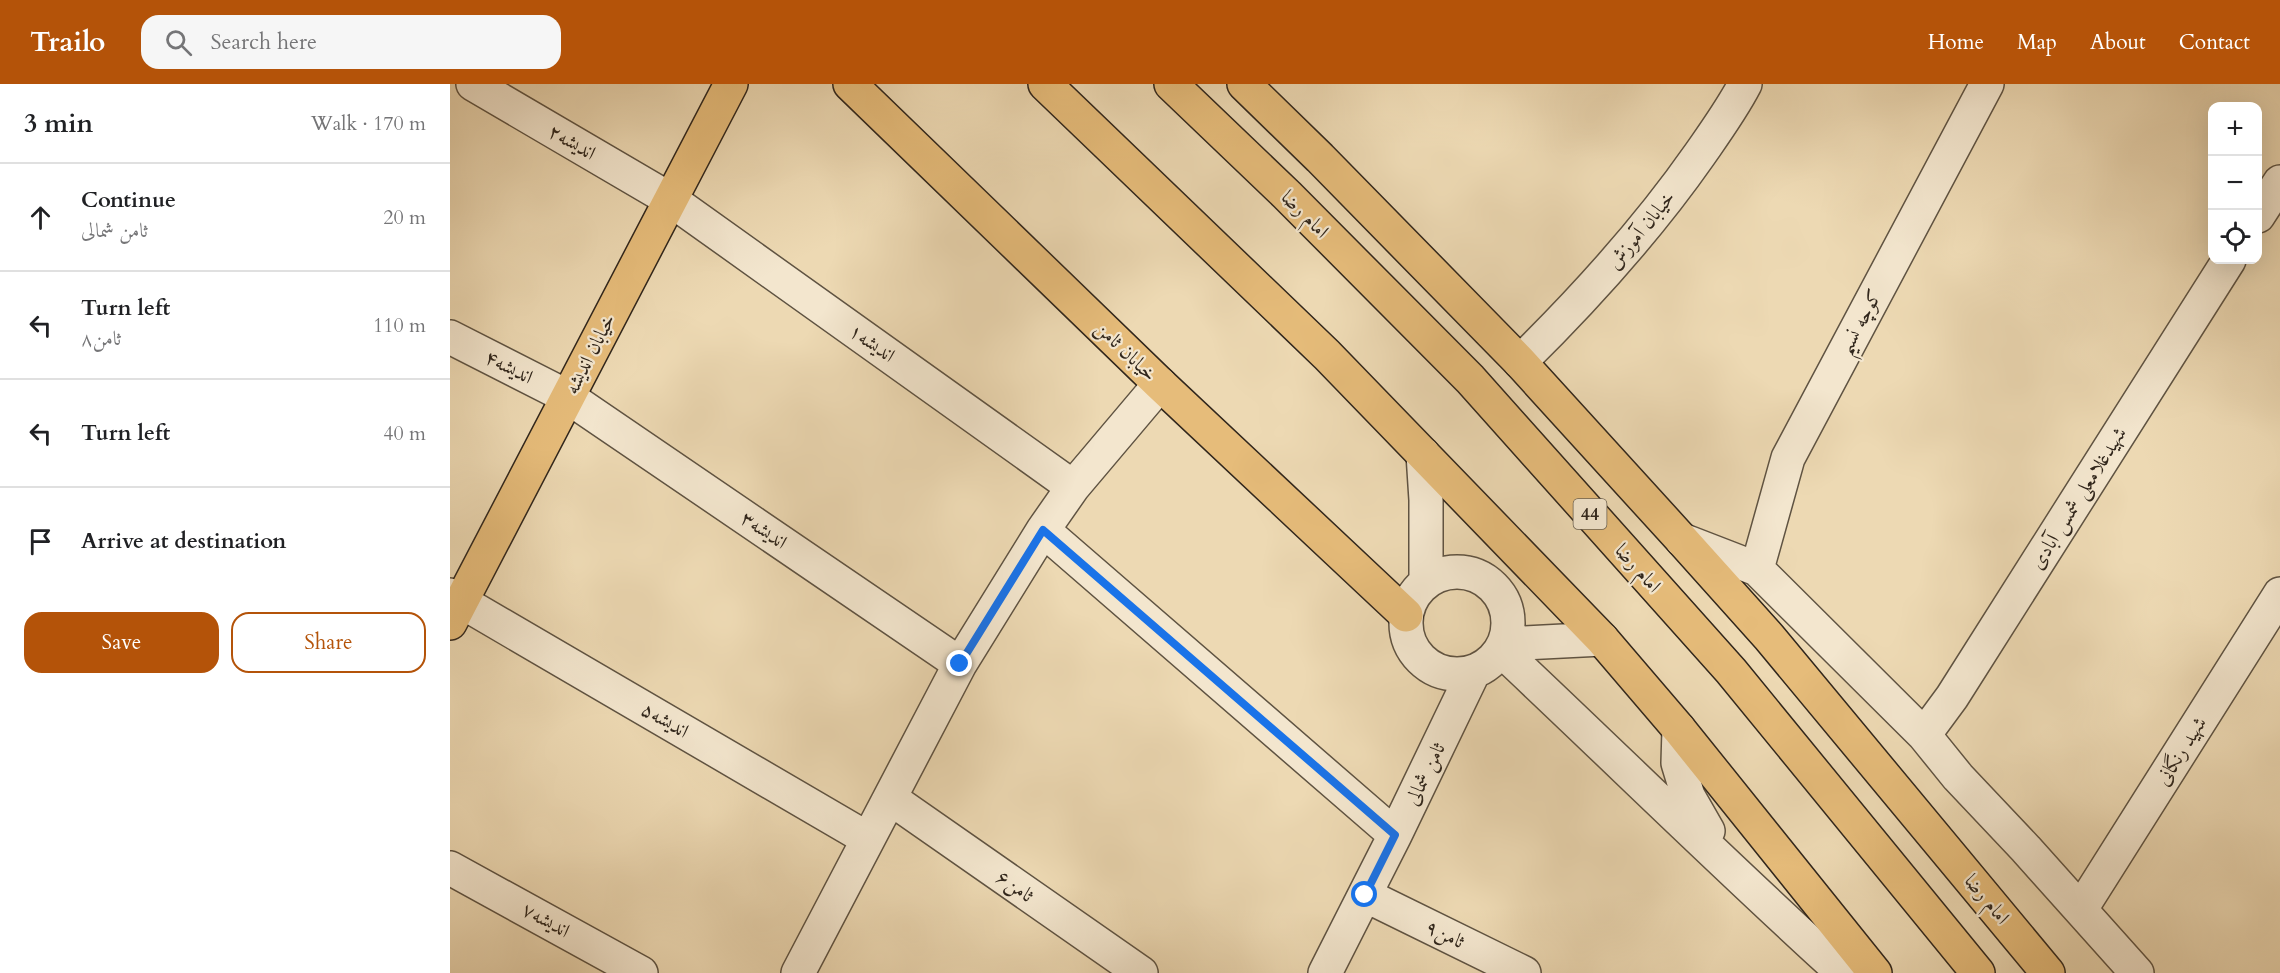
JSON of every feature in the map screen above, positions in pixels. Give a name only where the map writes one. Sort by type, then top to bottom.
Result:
[{"type":"main road","name":"خیابان اندیشه","points":[[454,606],[568,397],[731,84]]},
{"type":"main road","name":"خیابان ثامن","points":[[850,84],[1160,384],[1406,615]]},
{"type":"main road","points":[[1045,84],[1327,355],[1602,639],[1678,729],[1875,973]]},
{"type":"main road","name":"امام رضا","points":[[1171,84],[1287,195],[1470,379],[1731,671],[1978,973]]},
{"type":"main road","name":"امام رضا","points":[[1244,84],[1520,362],[1682,540],[1777,646],[2049,973]]},
{"type":"street","name":"اندیشه۲","points":[[473,84],[671,200]]},
{"type":"street","name":"خیابان آموزش","points":[[1520,362],[1572,311],[1627,249],[1681,181],[1734,104],[1745,84]]},
{"type":"street","name":"کوچه نسیم","points":[[1757,569],[1788,458],[1987,84]]},
{"type":"street","points":[[2262,210],[2280,182]]},
{"type":"street","name":"اندیشه۱","points":[[671,200],[1073,487]]},
{"type":"street","name":"شهیدغلامعلی شمس آبادی","points":[[1924,735],[1952,697],[2226,264]]},
{"type":"street","name":"اندیشه۴","points":[[450,337],[568,397]]},
{"type":"street","points":[[798,973],[960,664],[1043,530],[1073,487],[1160,384]]},
{"type":"street","name":"اندیشه۳","points":[[568,397],[960,664]]},
{"type":"street","points":[[1423,454],[1426,500],[1426,581]]},
{"type":"street","points":[[1043,530],[1395,835]]},
{"type":"street","points":[[1682,540],[1757,569],[1924,735],[1958,777],[2081,909],[2137,973]]},
{"type":"street","points":[[1451,571],[1478,575],[1499,592],[1509,617],[1502,647],[1489,663],[1474,671],[1453,674],[1432,668],[1416,654],[1407,636],[1406,615],[1412,596],[1426,581],[1451,571]]},
{"type":"street","name":"شهید رنگانی","points":[[2081,909],[2280,594]]},
{"type":"street","name":"اندیشه۵","points":[[454,606],[868,839]]},
{"type":"street","points":[[1502,647],[1602,639]]},
{"type":"street","points":[[1502,647],[1835,970]]},
{"type":"street","name":"ثامن شمالی","points":[[1325,973],[1474,671]]},
{"type":"street","points":[[1678,729],[1678,763],[1688,796],[1732,870]]},
{"type":"street","name":"ثامن۶","points":[[890,798],[1141,973]]},
{"type":"street","name":"اندیشه۷","points":[[450,868],[641,973]]},
{"type":"street","name":"ثامن۹","points":[[1365,895],[1524,973]]},
{"type":"route","points":[[960,664],[1043,530],[1395,835],[1365,895]]}]
